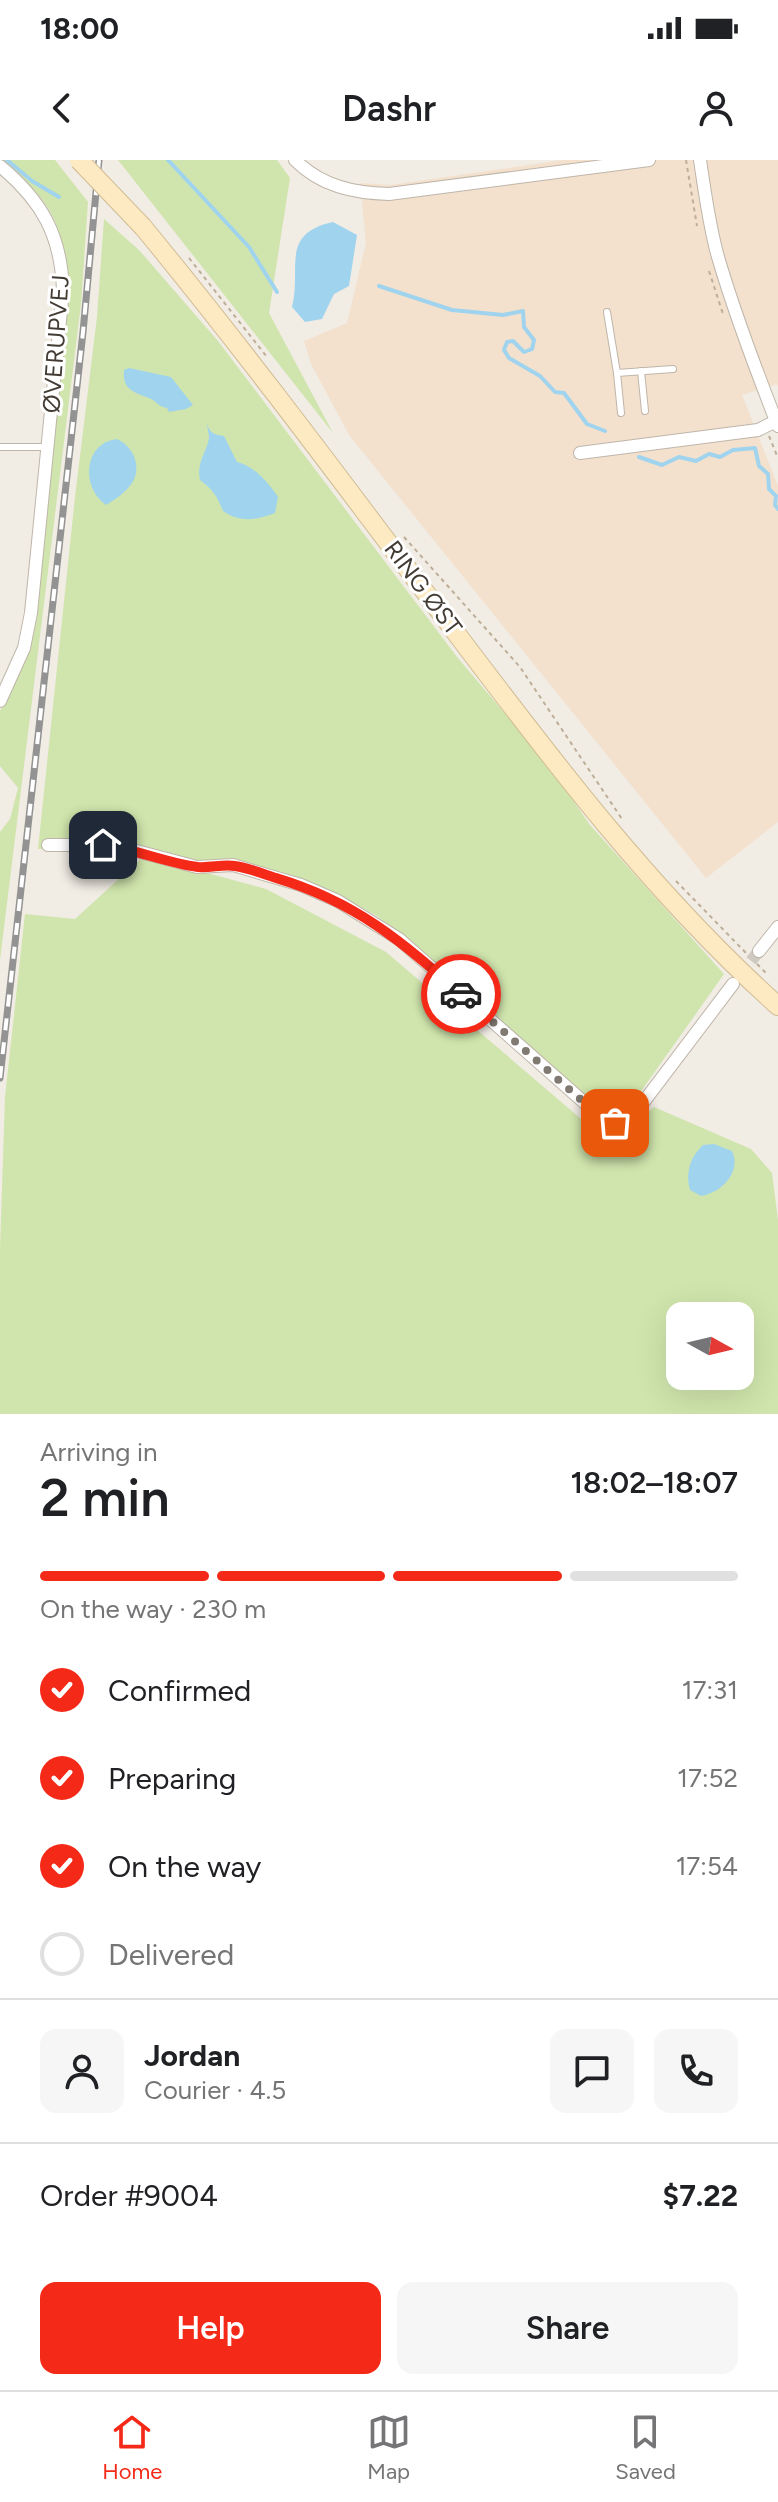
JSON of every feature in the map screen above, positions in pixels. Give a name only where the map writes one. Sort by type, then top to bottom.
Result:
[{"type":"main road","name":"RING ØST","points":[[79,160],[143,227],[231,335],[554,762],[680,908],[778,1006]]},
{"type":"street","points":[[295,160],[327,183],[360,193],[389,194],[649,160]]},
{"type":"street","points":[[580,453],[758,430],[777,424],[741,330],[717,255],[700,160]]},
{"type":"street","name":"ØVERUPVEJ","points":[[0,166],[34,199],[47,220],[57,243],[63,290],[31,613],[24,648],[0,701]]},
{"type":"street","points":[[48,845],[103,845],[197,867],[233,865],[301,885],[338,901],[399,939],[603,1119],[615,1123],[626,1121],[636,1112],[733,984]]},
{"type":"street","points":[[759,951],[778,927]]},
{"type":"lane","points":[[607,312],[621,413]]},
{"type":"lane","points":[[617,373],[673,369]]},
{"type":"lane","points":[[641,371],[645,411]]},
{"type":"lane","name":"ØVERUPVEJ","points":[[0,447],[48,447]]},
{"type":"path","points":[[182,250],[266,355]]},
{"type":"path","points":[[405,538],[520,667],[621,819]]},
{"type":"path","points":[[671,876],[773,979]]},
{"type":"shaded area","points":[[563,160],[778,160],[778,387],[777,384],[742,395],[778,486],[778,822],[706,878],[349,435],[311,364],[304,341],[347,323],[366,243],[360,183],[390,185]]},
{"type":"green space","points":[[0,160],[55,160],[88,202],[81,304],[0,960],[0,832],[10,819],[18,788],[0,766],[0,711],[29,650],[68,287],[63,247],[56,223],[33,189]]},
{"type":"green space","points":[[118,160],[277,160],[290,178],[269,313],[333,433]]},
{"type":"green space","points":[[104,219],[139,250],[218,341],[457,657],[547,763],[590,825],[724,974],[625,1114],[616,1116],[605,1113],[420,950],[377,916],[341,896],[292,879],[195,862],[131,846],[38,849],[97,317]]},
{"type":"green space","points":[[144,856],[266,889],[386,952],[594,1130],[614,1142],[654,1107],[751,1149],[772,1173],[778,1220],[778,1414],[0,1414],[0,1249],[5,1097],[25,914],[75,919]]},
{"type":"water","points":[[333,222],[357,235],[349,286],[334,294],[322,319],[305,322],[292,307],[296,254],[305,235],[316,227]]},
{"type":"water","points":[[129,368],[171,377],[193,405],[169,412],[167,408],[134,392],[125,382],[124,370]]},
{"type":"water","points":[[207,423],[213,433],[224,436],[237,462],[266,481],[278,497],[275,513],[249,519],[223,511],[214,494],[200,480],[201,462],[209,438]]},
{"type":"water","points":[[116,439],[130,449],[136,471],[127,490],[106,505],[92,488],[89,468],[97,449]]},
{"type":"water","points":[[714,1144],[732,1151],[732,1174],[716,1191],[701,1196],[690,1190],[690,1166],[703,1145]]},
{"type":"waterway","points":[[7,160],[32,181],[59,197]]},
{"type":"waterway","points":[[168,160],[249,247],[277,292]]},
{"type":"waterway","points":[[379,286],[452,310],[503,315],[523,311],[524,327],[534,340],[532,349],[524,352],[513,341],[507,342],[504,350],[509,358],[540,376],[555,392],[564,393],[587,424],[605,431]]},
{"type":"waterway","points":[[639,457],[662,465],[679,457],[696,461],[709,454],[720,457],[733,450],[755,448],[759,466],[768,474],[769,489],[776,496],[778,509]]},
{"type":"tunnel","points":[[740,975],[759,951]]},
{"type":"railway","points":[[0,1078],[83,332],[99,160]]},
{"type":"way so far","points":[[461,994],[603,1119],[615,1123]]},
{"type":"route","points":[[103,845],[197,867],[233,865],[301,885],[338,901],[399,939],[461,994]]}]
